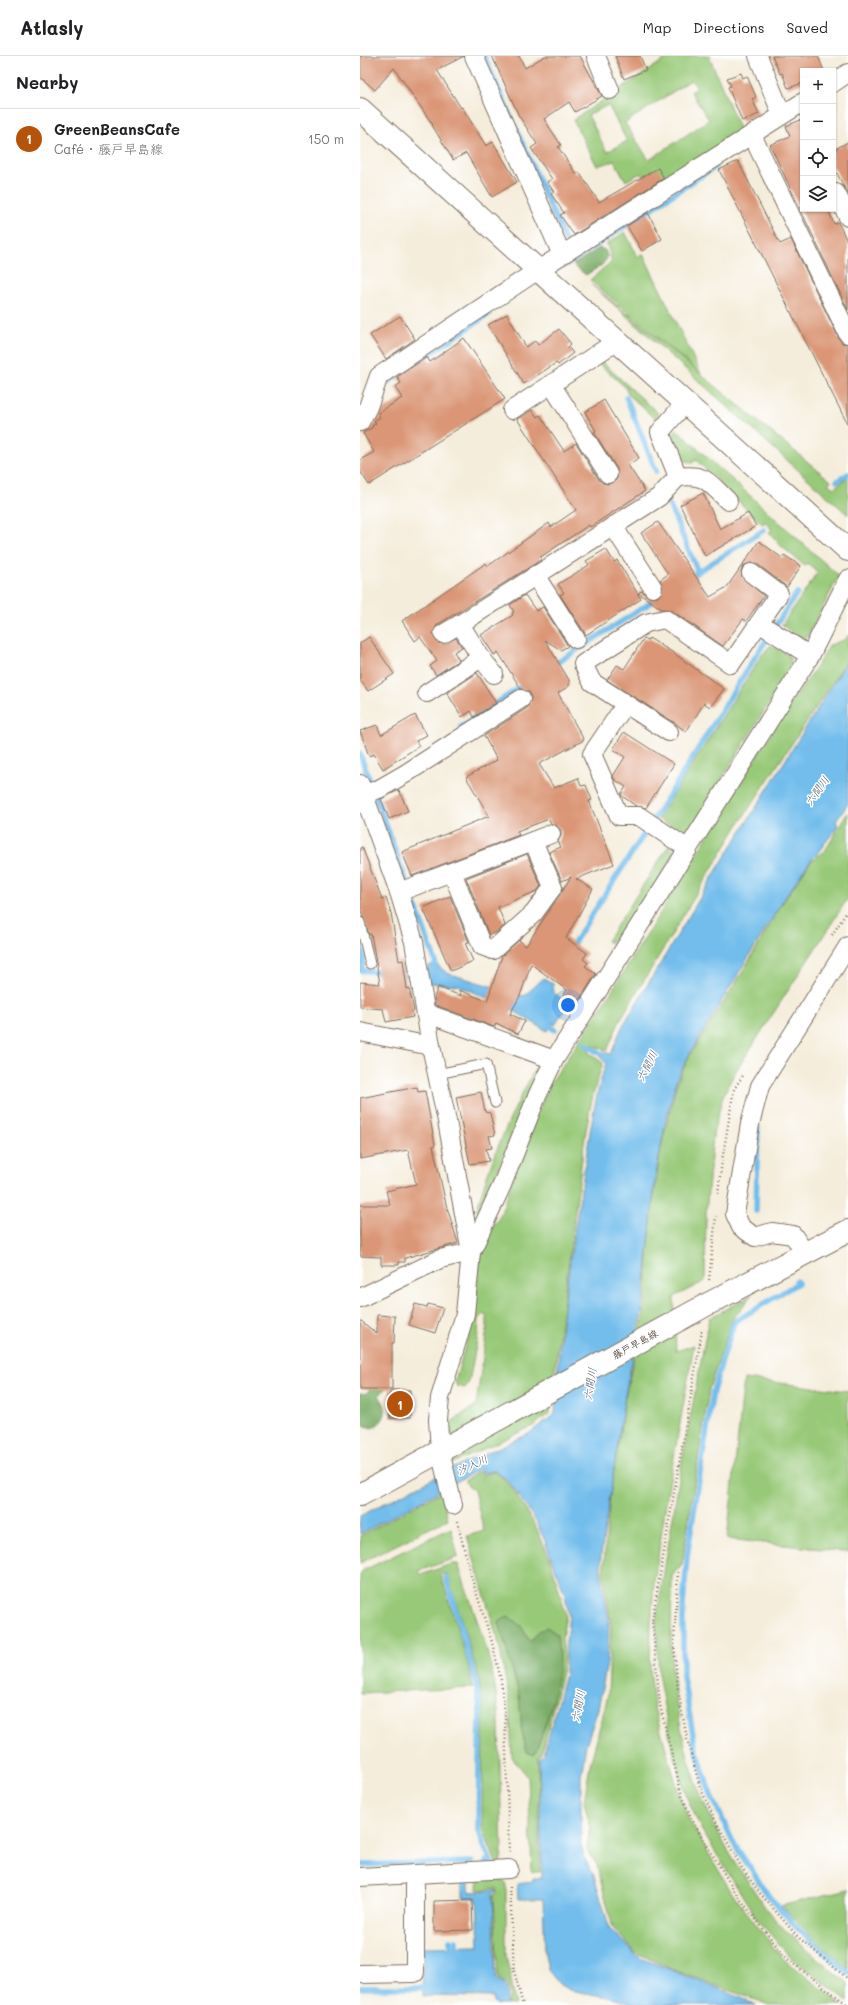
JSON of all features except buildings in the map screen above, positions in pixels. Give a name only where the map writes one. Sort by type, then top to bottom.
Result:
[{"type":"street","points":[[474,56],[562,255]]},
{"type":"street","points":[[596,56],[610,90]]},
{"type":"street","points":[[758,56],[782,115]]},
{"type":"street","points":[[836,81],[848,73]]},
{"type":"street","points":[[360,422],[371,387],[538,270],[800,104]]},
{"type":"street","points":[[360,109],[848,550]]},
{"type":"street","points":[[752,135],[848,334]]},
{"type":"street","points":[[836,192],[848,217]]},
{"type":"street","points":[[512,410],[617,341]]},
{"type":"street","points":[[551,384],[608,474]]},
{"type":"street","points":[[678,476],[660,432],[685,403]]},
{"type":"street","points":[[443,634],[659,497],[678,476],[693,474],[704,477],[728,501]]},
{"type":"street","points":[[613,526],[652,588]]},
{"type":"street","points":[[669,732],[625,705],[592,682],[583,664],[646,623],[665,619],[731,664],[768,629],[779,594],[751,573]]},
{"type":"street","points":[[535,575],[576,639]]},
{"type":"street","points":[[472,1252],[502,1185],[537,1096],[554,1060],[810,656],[848,579]]},
{"type":"street","points":[[460,624],[481,658],[494,674]]},
{"type":"street","points":[[768,629],[810,656]]},
{"type":"street","points":[[427,693],[481,658]]},
{"type":"street","points":[[453,1505],[438,1420],[440,1398],[465,1314],[472,1252],[431,1046],[407,889],[367,790],[521,699]]},
{"type":"street","points":[[625,705],[592,754],[622,821],[639,816],[688,849]]},
{"type":"street","points":[[407,889],[550,834]]},
{"type":"street","points":[[452,872],[482,946],[493,950],[534,913],[553,887],[533,840]]},
{"type":"street","points":[[805,1254],[793,1235],[772,1232],[755,1237],[741,1227],[735,1214],[750,1124],[760,1086],[848,946]]},
{"type":"street","points":[[426,1013],[554,1060]]},
{"type":"street","points":[[360,1032],[431,1046]]},
{"type":"street","name":"藤戸早島線","points":[[360,1495],[444,1454],[706,1305],[848,1231]]},
{"type":"street","points":[[361,1298],[440,1259],[472,1252]]},
{"type":"street","points":[[360,1876],[509,1870]]},
{"type":"street","points":[[360,1974],[415,1973],[415,1874]]},
{"type":"lane","points":[[360,922],[370,964]]},
{"type":"lane","points":[[437,1074],[486,1064],[495,1103]]},
{"type":"path","points":[[831,936],[848,910]]},
{"type":"path","points":[[717,1199],[734,1089],[747,1069]]},
{"type":"path","points":[[716,1214],[706,1305],[652,1621],[660,1705],[682,1796],[694,1824],[728,1881],[760,1927],[786,1958],[848,2005]]},
{"type":"path","points":[[453,1505],[471,1576],[492,1642],[501,1680],[506,1718],[509,1870],[514,1971],[523,2005]]},
{"type":"path","points":[[678,1572],[674,1642],[678,1690],[687,1740],[700,1787],[715,1820],[742,1868],[759,1892],[798,1937],[848,1979]]},
{"type":"green space","points":[[670,56],[709,56],[741,133],[650,192],[641,173],[626,181],[614,161],[597,166],[573,120]],"holes":[[[691,80],[697,88],[691,92],[709,120],[649,160],[625,123]],[[608,105],[627,141],[607,152],[588,115]]]},
{"type":"green space","points":[[625,232],[638,257],[643,254],[701,374],[590,280],[612,261],[607,244]]},
{"type":"green space","points":[[599,248],[605,250],[608,257],[602,265],[586,275],[573,265]]},
{"type":"green space","points":[[592,285],[831,481],[828,484],[834,488],[848,477],[848,515]]},
{"type":"green space","points":[[601,361],[659,414],[656,420],[628,394],[625,387],[599,364]]},
{"type":"green space","points":[[676,429],[839,576],[807,637],[800,637],[782,625],[818,572],[807,563],[805,566],[781,546],[769,532],[772,530],[766,522],[762,524],[696,460],[692,463],[681,459],[674,437]]},
{"type":"green space","points":[[848,635],[848,659],[740,822],[620,1020],[607,1051],[592,1045],[588,1052],[603,1063],[593,1095],[586,1129],[550,1413],[533,1426],[453,1463],[450,1423],[476,1405],[487,1329],[487,1317],[483,1314],[479,1318],[478,1335],[469,1382],[465,1388],[457,1386],[455,1382],[476,1308],[480,1249],[500,1216],[531,1128],[550,1084],[605,1002],[783,714],[830,645],[846,639]]},
{"type":"green space","points":[[771,645],[788,655],[791,660],[788,673],[691,828],[685,834],[658,819],[761,656]]},
{"type":"green space","points":[[848,812],[848,898],[734,1074],[723,1096],[713,1134],[706,1214],[705,1281],[674,1297],[676,1351],[694,1345],[668,1490],[654,1583],[651,1626],[650,1668],[654,1708],[681,1799],[689,1820],[732,1893],[782,1958],[843,2005],[769,2005],[669,1968],[635,1952],[613,1928],[597,1865],[587,1849],[590,1826],[584,1802],[590,1765],[608,1695],[611,1624],[603,1574],[610,1496],[625,1398],[644,1313],[651,1217],[661,1147],[677,1082],[690,1055],[742,973],[783,902],[811,861],[825,851]]},
{"type":"green space","points":[[669,845],[674,850],[673,856],[625,932],[611,943],[607,941]]},
{"type":"green space","points":[[540,1060],[545,1064],[525,1099],[488,1196],[480,1209],[476,1211],[504,1134],[521,1096]]},
{"type":"green space","points":[[752,1295],[732,1320],[709,1389],[682,1564],[672,1576],[672,1669],[681,1727],[687,1754],[706,1807],[718,1833],[771,1915],[798,1942],[848,1983],[848,2001],[791,1958],[757,1919],[701,1829],[687,1798],[671,1744],[659,1679],[656,1621],[682,1461],[709,1318]]},
{"type":"green space","points":[[744,1379],[848,1391],[848,1552],[727,1539]]},
{"type":"green space","points":[[385,1384],[385,1389],[379,1396],[385,1406],[385,1414],[381,1422],[372,1428],[365,1426],[360,1420],[360,1394],[367,1393],[370,1388]]},
{"type":"green space","points":[[480,1471],[482,1475],[494,1472],[501,1476],[512,1488],[535,1525],[550,1559],[566,1615],[562,1638],[564,1656],[562,1672],[542,1753],[538,1758],[540,1872],[532,1872],[528,1777],[512,1757],[509,1699],[499,1644],[467,1536],[484,1531],[474,1491],[464,1481]],"holes":[[[499,1622],[521,1626],[534,1650],[553,1696],[548,1717],[534,1755],[527,1752],[522,1733],[519,1694]]]},
{"type":"green space","points":[[441,1492],[448,1519],[360,1563],[360,1536]]},
{"type":"green space","points":[[451,1528],[458,1557],[419,1571],[421,1575],[451,1564],[458,1564],[486,1647],[494,1680],[499,1720],[502,1854],[500,1863],[496,1863],[482,1827],[483,1711],[479,1679],[447,1573],[441,1575],[468,1664],[473,1688],[360,1693],[360,1572]]},
{"type":"green space","points":[[508,1616],[521,1626],[530,1642],[538,1632],[547,1627],[557,1634],[559,1659],[557,1681],[543,1733],[534,1755],[527,1752],[522,1733],[519,1694],[499,1622]]},
{"type":"green space","points":[[479,1876],[501,1877],[506,1884],[506,1955],[516,2005],[508,2005],[507,2000],[511,1995],[507,1984],[498,1978],[494,1896],[497,1894],[496,1888],[478,1890]]},
{"type":"green space","points":[[848,1889],[848,1969],[811,1936],[781,1906]]},
{"type":"water","points":[[848,660],[848,804],[836,821],[838,826],[810,861],[782,902],[690,1053],[676,1081],[665,1124],[655,1180],[642,1312],[625,1395],[601,1555],[601,1576],[609,1621],[607,1663],[598,1709],[586,1745],[581,1776],[581,1846],[586,1862],[593,1873],[610,1929],[640,1958],[718,1988],[756,2005],[635,2005],[613,1998],[569,1990],[560,1985],[548,1970],[545,1954],[543,1899],[518,1899],[517,1884],[533,1882],[533,1878],[542,1878],[539,1759],[544,1754],[565,1674],[566,1641],[569,1615],[565,1595],[536,1521],[506,1479],[495,1471],[483,1473],[480,1469],[360,1534],[360,1516],[449,1470],[528,1434],[555,1414],[561,1330],[572,1247],[588,1143],[597,1095],[606,1063],[596,1053],[598,1051],[611,1054],[622,1027],[718,868]]},
{"type":"water","points":[[430,965],[437,965],[447,973],[524,996],[544,978],[553,984],[554,993],[569,1004],[555,1025],[552,1023],[547,1031],[509,1008],[458,985],[427,983],[426,970]]},
{"type":"water","points":[[462,1880],[469,1880],[469,1892],[495,1890],[496,1892],[493,1895],[496,1979],[505,1984],[508,1994],[505,2000],[507,2005],[495,2005],[493,1997],[423,1996],[423,1947],[479,1946],[477,1898],[462,1898]]},
{"type":"waterway","points":[[484,56],[565,240]]},
{"type":"waterway","points":[[567,264],[715,167]]},
{"type":"waterway","points":[[380,387],[489,314]]},
{"type":"waterway","points":[[626,397],[656,471]]},
{"type":"waterway","points":[[837,481],[848,474]]},
{"type":"waterway","points":[[669,504],[698,572]]},
{"type":"waterway","points":[[688,578],[764,530]]},
{"type":"waterway","points":[[570,949],[797,593]]},
{"type":"waterway","points":[[552,666],[658,598]]},
{"type":"waterway","points":[[461,727],[525,684]]},
{"type":"waterway","points":[[360,754],[371,784]]},
{"type":"waterway","points":[[370,782],[383,778]]},
{"type":"waterway","points":[[374,792],[435,960],[436,971]]},
{"type":"waterway","points":[[360,942],[364,960],[361,970]]},
{"type":"waterway","points":[[360,970],[385,973]]},
{"type":"waterway","points":[[397,974],[417,974]]},
{"type":"waterway","points":[[544,1022],[555,1030]]},
{"type":"waterway","points":[[584,1044],[603,1055]]},
{"type":"waterway","points":[[756,1211],[758,1128]]},
{"type":"waterway","points":[[796,1281],[798,1283],[734,1322],[713,1391],[687,1557],[683,1607],[683,1677],[695,1745],[709,1790],[733,1842],[768,1895],[797,1928],[848,1973]]},
{"type":"waterway","points":[[446,1577],[476,1682],[480,1708],[478,1827],[483,1844],[491,1862],[486,1862]]},
{"type":"waterway","points":[[360,1865],[472,1862]]},
{"type":"waterway","points":[[450,1940],[450,1954]]},
{"type":"waterway","points":[[456,1940],[456,1954]]},
{"type":"waterway","points":[[360,1988],[430,1988]]},
{"type":"place","name":"GreenBeansCafe","points":[[400,1404]]},
{"type":"water label","name":"六間川","points":[[817,791]]},
{"type":"water label","name":"六間川","points":[[647,1066]]},
{"type":"water label","name":"六間川","points":[[590,1384]]},
{"type":"water label","name":"汐入川","points":[[472,1465]]},
{"type":"water label","name":"六間川","points":[[578,1706]]}]
